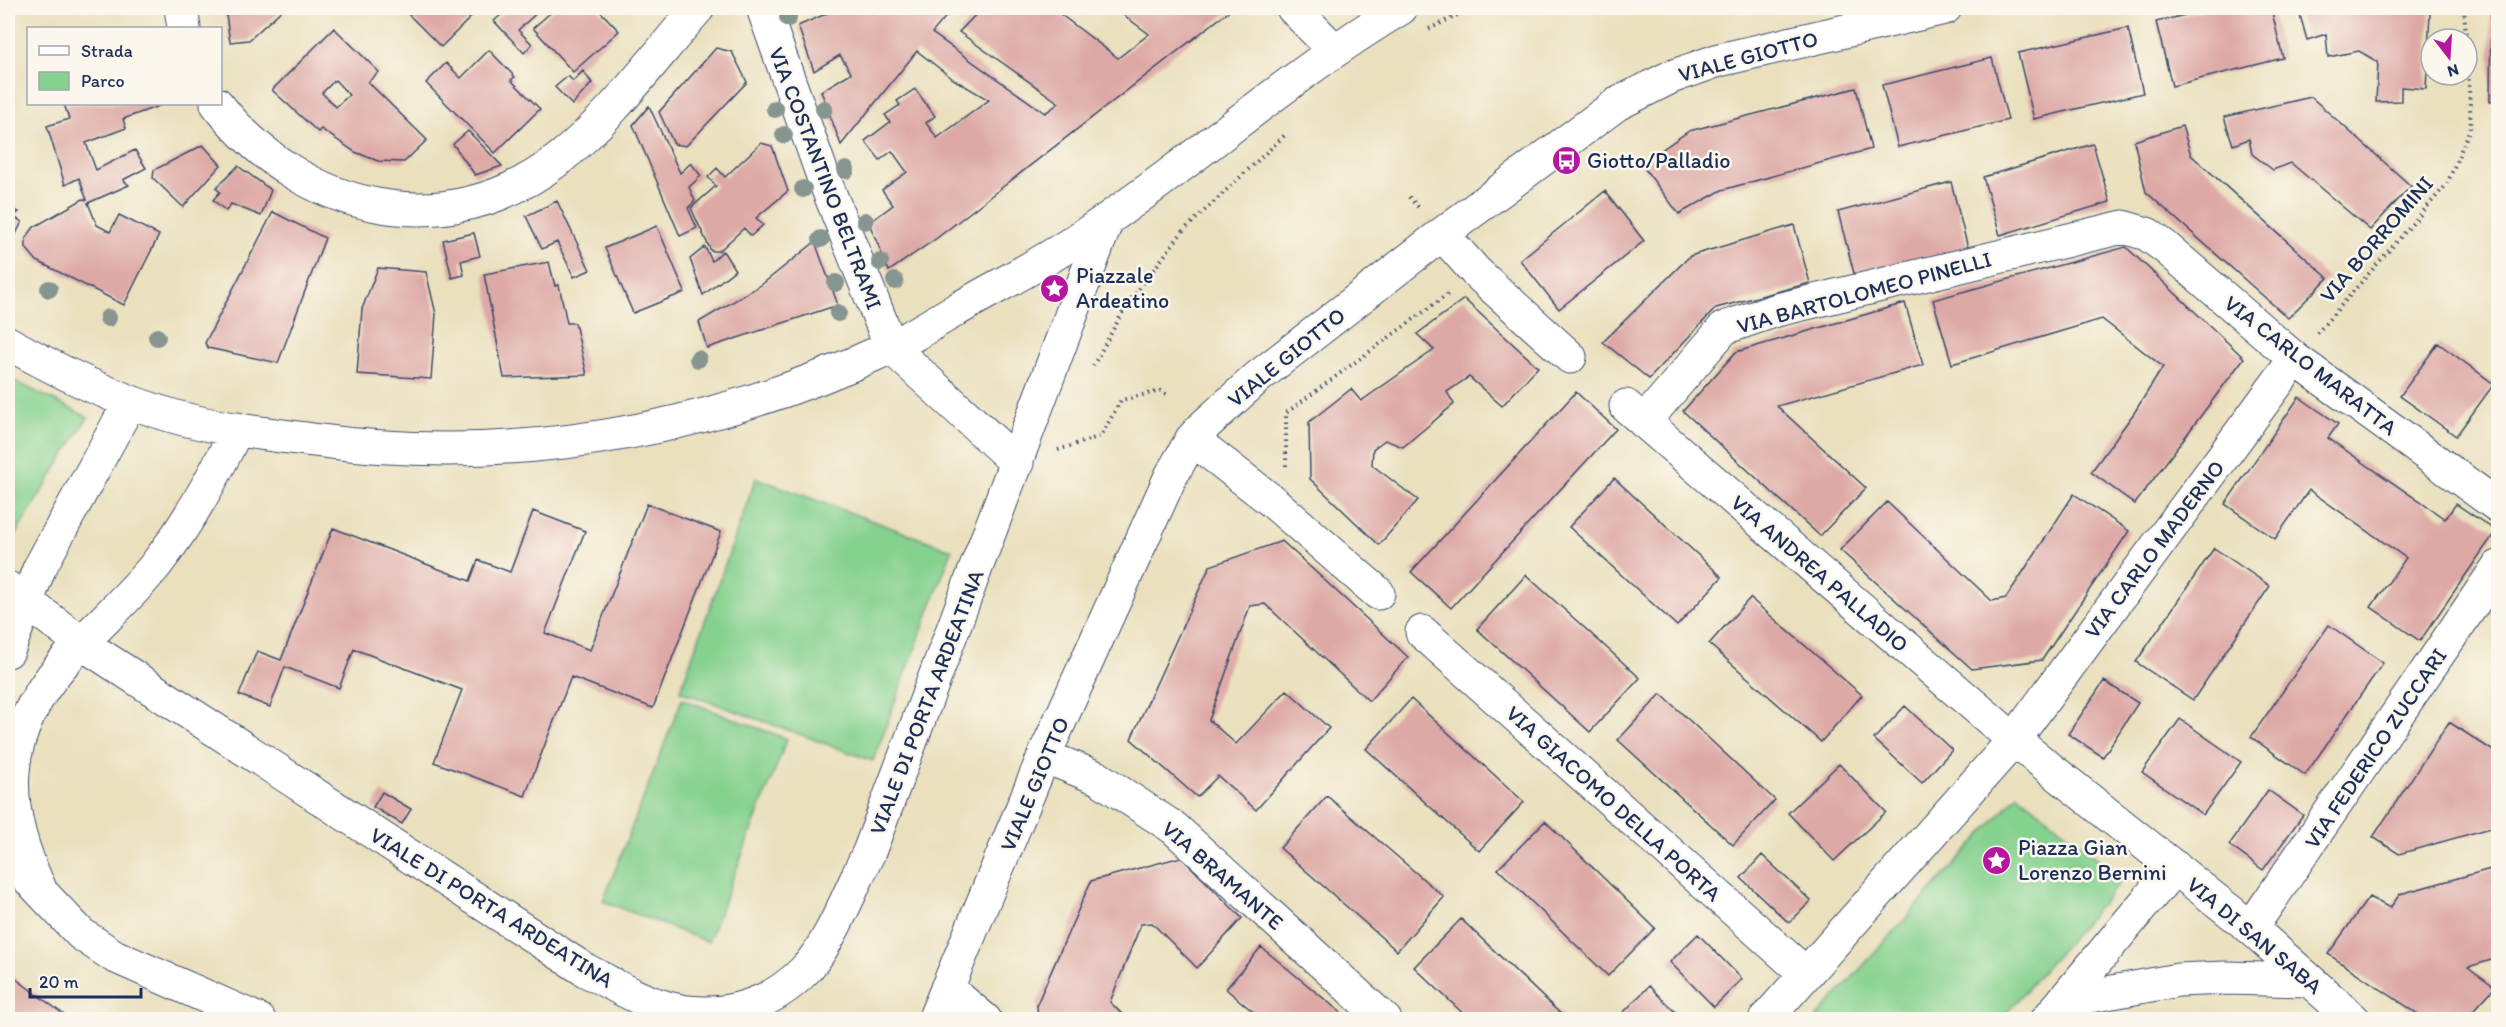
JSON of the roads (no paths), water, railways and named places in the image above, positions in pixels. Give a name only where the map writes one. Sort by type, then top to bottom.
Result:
[{"type":"street","points":[[181,8],[184,27]]},
{"type":"street","points":[[218,105],[230,121],[275,161],[326,191],[362,203],[406,209],[466,203],[515,186],[559,159],[597,123],[698,8]]},
{"type":"street","name":"VIA COSTANTINO BELTRAMI","points":[[763,8],[824,179],[891,347]]},
{"type":"street","points":[[1293,8],[1334,50]]},
{"type":"street","points":[[8,343],[70,377],[130,402],[181,418],[237,429],[398,449],[495,450],[571,443],[645,430],[739,405],[795,386],[891,347],[1044,260],[1107,220],[1334,50],[1401,8]]},
{"type":"street","name":"VIALE GIOTTO","points":[[934,1020],[1044,756],[1171,476],[1192,439],[1258,377],[1442,234],[1617,104],[1652,85],[1719,60],[1945,8]]},
{"type":"street","points":[[891,347],[1017,463],[1048,374],[1107,220]]},
{"type":"street","name":"VIA CARLO MARATTA","points":[[2123,227],[2147,234],[2165,247],[2303,350],[2499,506]]},
{"type":"street","name":"VIA BARTOLOMEO PINELLI","points":[[1635,414],[1724,328],[1777,310],[2123,227]]},
{"type":"street","points":[[1442,234],[1476,273],[1570,357]]},
{"type":"street","name":"VIA CARLO MADERNO","points":[[2014,740],[2303,350]]},
{"type":"street","points":[[8,651],[16,594],[130,402]]},
{"type":"street","name":"VIA ANDREA PALLADIO","points":[[1635,414],[2014,740]]},
{"type":"street","points":[[40,889],[22,850],[14,819],[10,788],[14,758],[22,728],[44,688],[131,593],[171,544],[209,485],[237,429]]},
{"type":"street","points":[[1192,439],[1272,501],[1378,593]]},
{"type":"street","name":"VIALE DI PORTA ARDEATINA","points":[[16,594],[83,644],[585,970],[654,1004],[687,1013],[719,1014],[751,1006],[781,990],[804,972],[821,948],[869,852],[1017,463]]},
{"type":"street","name":"VIA FEDERICO ZUCCARI","points":[[2251,928],[2499,567]]},
{"type":"street","name":"VIA GIACOMO DELLA PORTA","points":[[1422,632],[1806,974]]},
{"type":"street","points":[[1765,1020],[2014,740]]},
{"type":"street","name":"VIA DI SAN SABA","points":[[2014,740],[2251,928],[2354,1020]]},
{"type":"street","name":"VIA BRAMANTE","points":[[1044,756],[1098,778],[1174,828],[1385,1020]]},
{"type":"street","points":[[8,853],[81,934],[114,957],[259,1020]]},
{"type":"street","points":[[2055,1010],[2175,867]]},
{"type":"street","points":[[2055,1010],[2178,980],[2226,978],[2308,980]]},
{"type":"street","points":[[947,988],[985,1020]]},
{"type":"place","name":"Giotto/Palladio","points":[[1566,160]]},
{"type":"place","name":"Piazzale Ardeatino","points":[[1055,288]]},
{"type":"place","name":"Piazza Gian Lorenzo Bernini","points":[[1997,860]]}]
